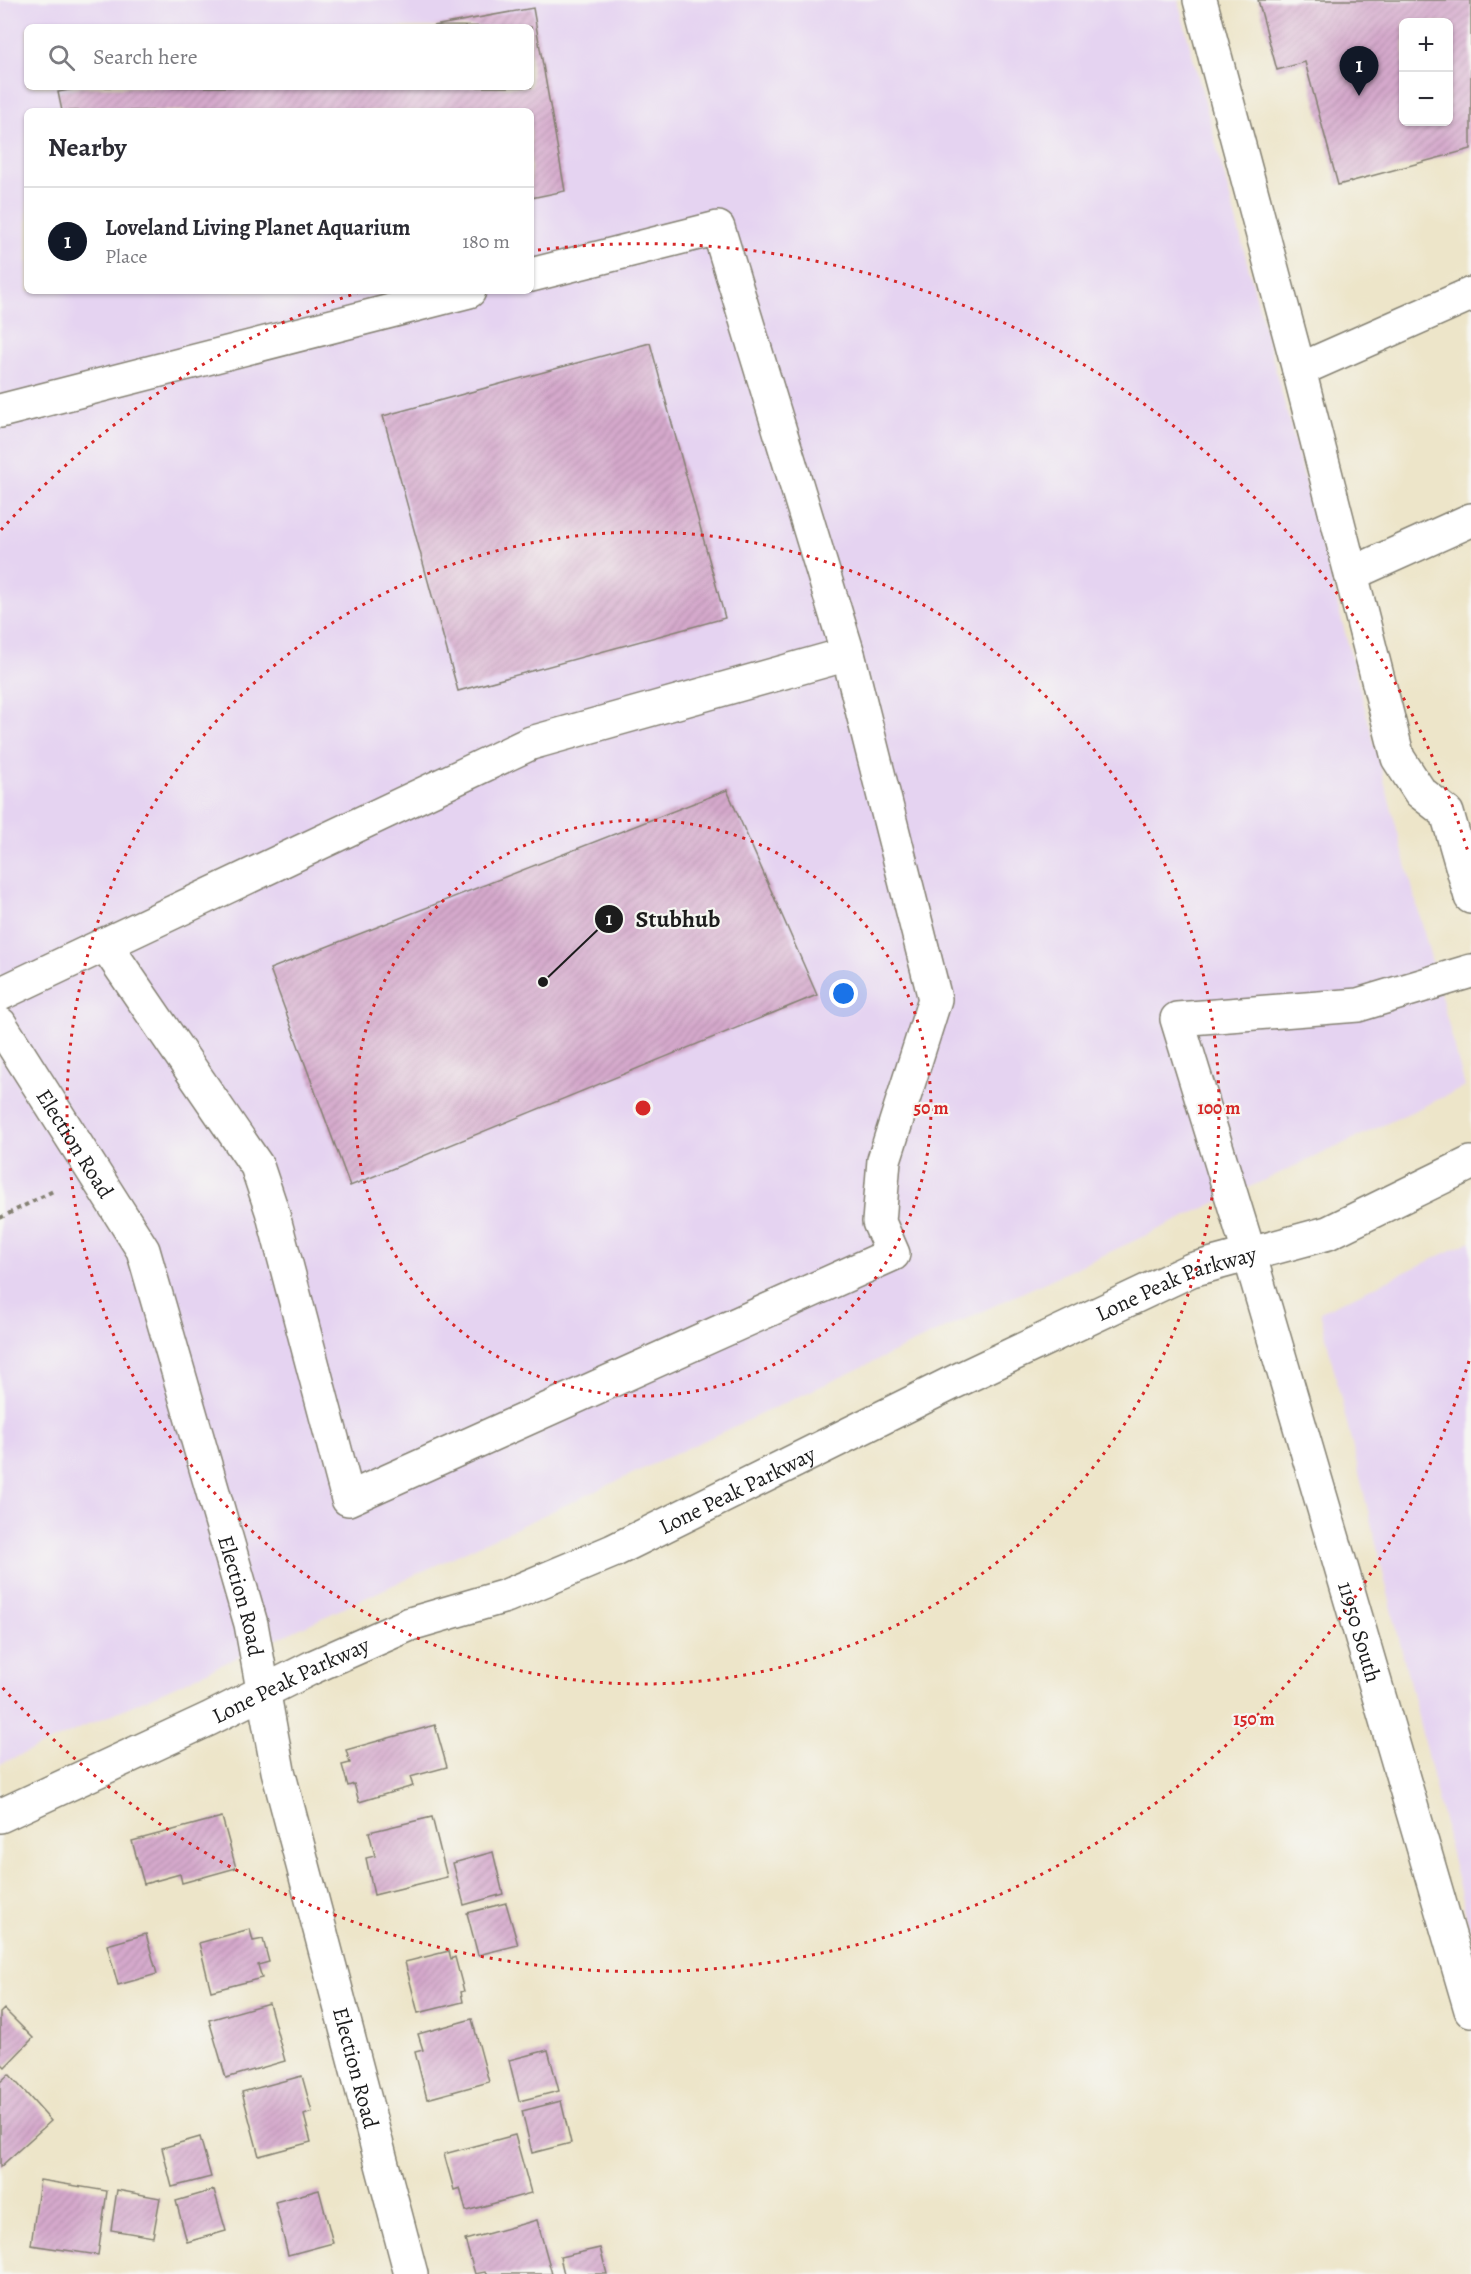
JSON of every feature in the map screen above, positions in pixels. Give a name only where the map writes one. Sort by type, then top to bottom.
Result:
[{"type":"street","points":[[1200,0],[1299,370],[1398,758],[1420,792],[1447,813],[1471,897]]},
{"type":"street","points":[[105,944],[257,1166],[275,1222],[348,1499],[893,1254],[879,1222],[884,1160],[935,999],[848,654],[718,228],[534,274]]},
{"type":"street","points":[[0,411],[458,294]]},
{"type":"street","points":[[1299,370],[1471,294]]},
{"type":"street","points":[[1351,574],[1471,520]]},
{"type":"street","points":[[0,994],[531,743],[848,654]]},
{"type":"street","name":"11950 South","points":[[1471,971],[1358,1005],[1177,1019],[1249,1253],[1471,2010]]},
{"type":"street","name":"Election Road","points":[[0,1024],[143,1250],[251,1624],[278,1771],[411,2274]]},
{"type":"street","name":"Lone Peak Parkway","points":[[0,1816],[410,1624],[506,1596],[613,1551],[950,1384],[1191,1270],[1328,1233],[1471,1163]]},
{"type":"path","points":[[0,1218],[53,1191]]},
{"type":"shaded area","points":[[0,0],[1178,0],[1465,1087],[167,1690],[0,1764]]},
{"type":"shaded area","points":[[1471,1241],[1471,1936],[1320,1312]]},
{"type":"building","points":[[1258,0],[1471,0],[1471,149],[1338,185],[1305,62],[1277,70]]},
{"type":"building","points":[[533,8],[565,191],[534,197],[534,108],[61,108],[58,92],[68,90],[534,90],[534,24],[444,24]]},
{"type":"building","points":[[650,343],[725,618],[458,691],[383,416]]},
{"type":"building","points":[[727,790],[817,995],[350,1186],[270,969]]},
{"type":"building","points":[[435,1725],[447,1767],[410,1777],[413,1786],[359,1802],[354,1784],[348,1786],[342,1765],[350,1763],[346,1750]]},
{"type":"building","points":[[222,1817],[236,1868],[182,1883],[180,1874],[144,1884],[132,1841]]},
{"type":"building","points":[[432,1817],[447,1877],[374,1895],[366,1858],[375,1856],[369,1832]]},
{"type":"building","points":[[493,1852],[503,1894],[464,1905],[453,1863]]},
{"type":"building","points":[[506,1903],[518,1945],[478,1955],[467,1913]]},
{"type":"building","points":[[250,1929],[253,1941],[263,1939],[269,1962],[258,1965],[262,1978],[211,1991],[199,1943]]},
{"type":"building","points":[[146,1934],[157,1974],[118,1985],[107,1945]]},
{"type":"building","points":[[449,1951],[451,1959],[455,1957],[464,1991],[461,1992],[463,2002],[418,2013],[405,1962]]},
{"type":"building","points":[[269,2003],[285,2061],[226,2078],[209,2020]]},
{"type":"building","points":[[4,2009],[33,2038],[5,2067],[0,2062],[0,2013]]},
{"type":"building","points":[[472,2019],[489,2082],[427,2099],[415,2052],[423,2050],[418,2034]]},
{"type":"building","points":[[548,2050],[559,2091],[519,2101],[509,2060]]},
{"type":"building","points":[[9,2074],[51,2121],[0,2167],[0,2082]]},
{"type":"building","points":[[302,2076],[312,2112],[304,2115],[311,2142],[259,2156],[242,2092]]},
{"type":"building","points":[[561,2101],[571,2143],[532,2153],[522,2111]]},
{"type":"building","points":[[515,2135],[531,2193],[466,2211],[460,2188],[454,2190],[444,2154]]},
{"type":"building","points":[[200,2137],[211,2177],[172,2187],[162,2148]]},
{"type":"building","points":[[40,2180],[107,2191],[98,2255],[31,2245]]},
{"type":"building","points":[[117,2190],[160,2198],[153,2237],[111,2230]]},
{"type":"building","points":[[214,2190],[226,2231],[187,2242],[176,2201]]},
{"type":"building","points":[[319,2190],[333,2243],[288,2255],[275,2202]]},
{"type":"building","points":[[537,2220],[552,2274],[486,2274],[485,2272],[475,2274],[465,2240]]},
{"type":"building","points":[[600,2248],[607,2274],[564,2274],[560,2257]]},
{"type":"place","name":"Loveland Living Planet Aquarium","points":[[1359,96]]},
{"type":"place","name":"Stubhub","points":[[543,982]]}]
